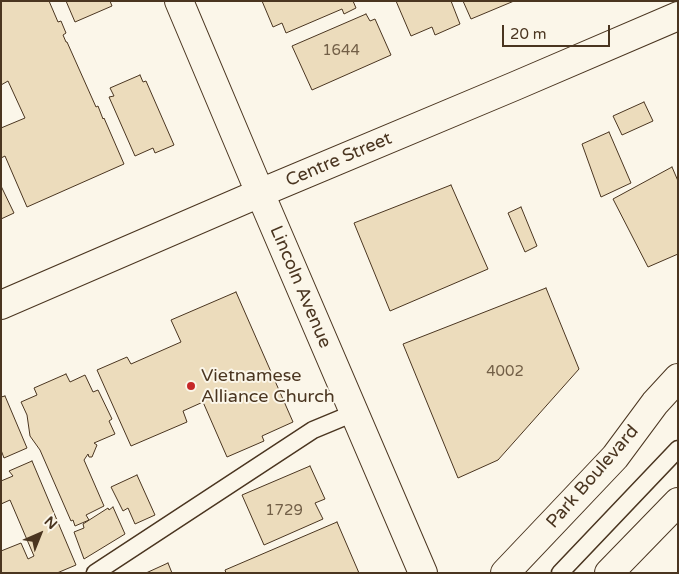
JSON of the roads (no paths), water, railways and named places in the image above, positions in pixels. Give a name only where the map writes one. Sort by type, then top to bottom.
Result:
[{"type":"street","name":"Lincoln Avenue","points":[[179,1],[423,573]]},
{"type":"street","name":"Centre Street","points":[[1,305],[678,16]]},
{"type":"street","name":"Park Boulevard","points":[[505,573],[615,457],[655,404],[678,378]]},
{"type":"street","points":[[609,573],[678,502]]},
{"type":"lane","points":[[95,573],[313,430],[354,413]]},
{"type":"lane","points":[[560,573],[678,449]]},
{"type":"place","name":"Vietnamese Alliance Church","points":[[191,386]]}]
